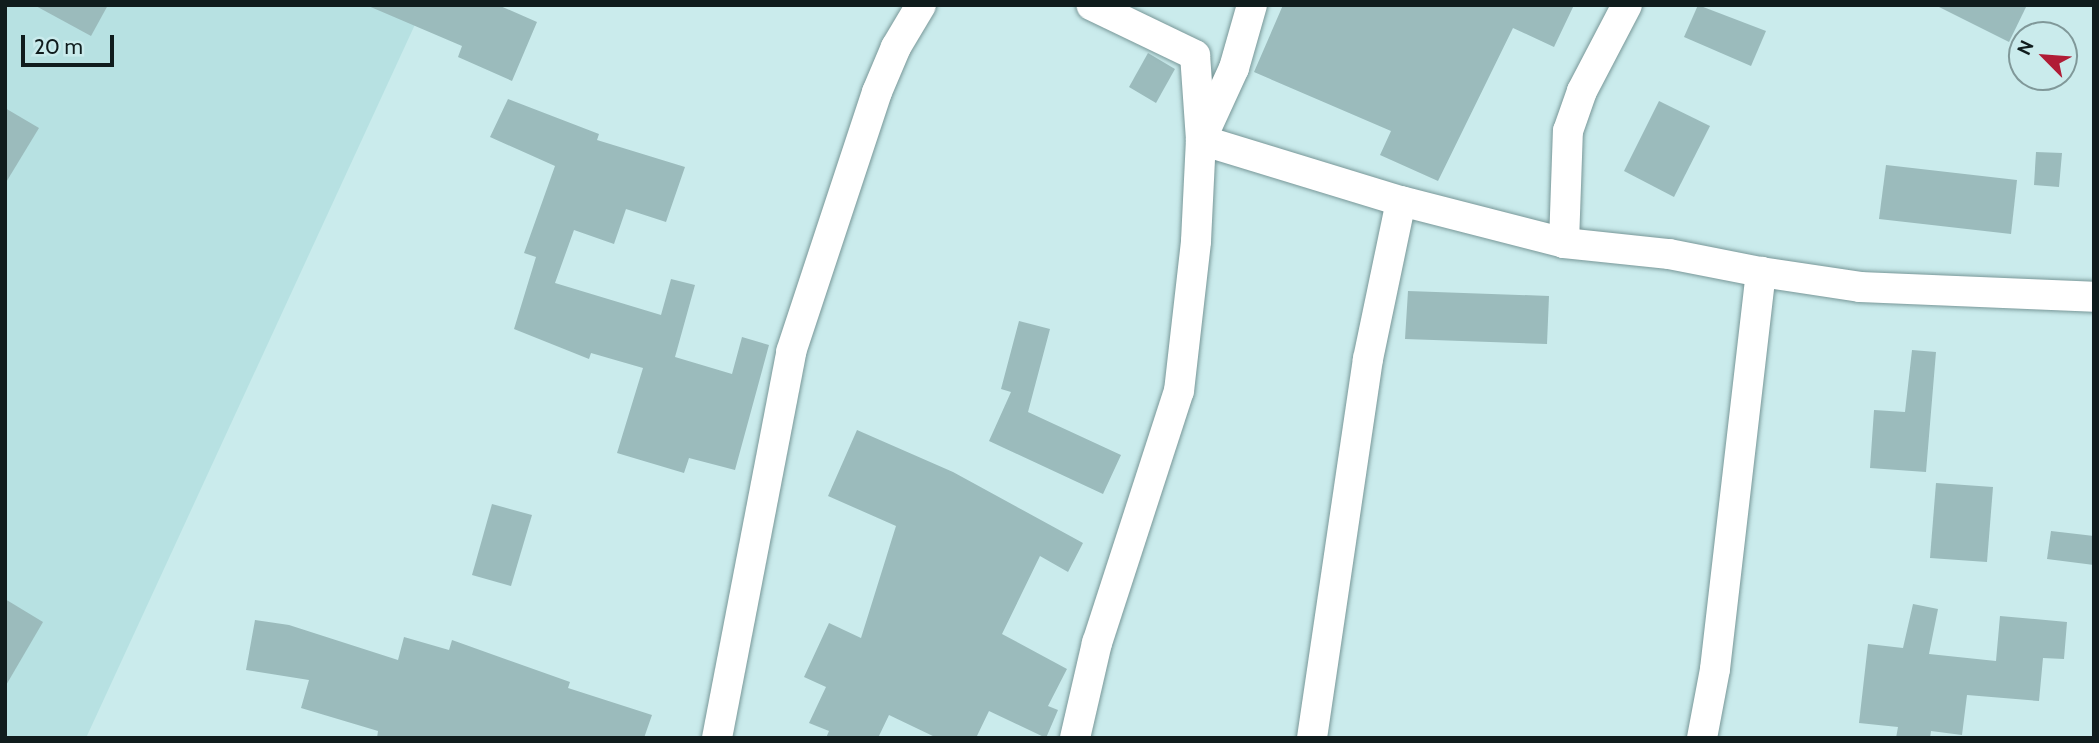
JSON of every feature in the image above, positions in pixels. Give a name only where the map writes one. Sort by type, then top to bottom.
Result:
[{"type":"street","points":[[717,738],[791,352],[877,92],[896,47],[921,5]]},
{"type":"street","points":[[1075,738],[1097,643],[1179,391],[1196,241],[1201,140],[1195,55],[1091,5]]},
{"type":"street","points":[[1201,140],[1234,68],[1252,5]]},
{"type":"street","points":[[1564,243],[1568,131],[1582,91],[1627,5]]},
{"type":"street","points":[[1201,140],[1401,201],[1564,243],[1669,254],[1860,287],[2094,297]]},
{"type":"street","points":[[1312,738],[1368,359],[1401,201]]},
{"type":"street","points":[[1702,738],[1714,669],[1761,272]]},
{"type":"shaded area","points":[[5,5],[424,5],[86,738],[5,738]]},
{"type":"building","points":[[34,5],[108,5],[91,36]]},
{"type":"building","points":[[366,5],[498,5],[537,22],[512,81],[458,57],[462,46]]},
{"type":"building","points":[[1283,5],[1574,5],[1554,47],[1513,28],[1438,181],[1380,155],[1391,131],[1254,72]]},
{"type":"building","points":[[1698,5],[1766,31],[1751,66],[1684,37]]},
{"type":"building","points":[[1935,5],[2027,5],[2019,21],[2008,21],[2008,42]]},
{"type":"building","points":[[1148,53],[1175,69],[1156,103],[1129,87]]},
{"type":"building","points":[[508,99],[599,134],[597,140],[685,167],[666,222],[626,209],[614,244],[574,230],[555,283],[661,315],[671,279],[695,285],[675,357],[732,374],[742,337],[769,345],[735,470],[689,458],[684,473],[617,453],[643,368],[591,353],[589,359],[514,329],[536,257],[524,253],[555,166],[490,137]]},
{"type":"building","points":[[1659,101],[1710,126],[1674,197],[1624,171]]},
{"type":"building","points":[[5,108],[39,128],[5,184]]},
{"type":"building","points":[[2036,152],[2062,153],[2059,187],[2034,185]]},
{"type":"building","points":[[1886,165],[2017,180],[2011,234],[1879,219]]},
{"type":"building","points":[[1408,291],[1549,296],[1547,344],[1405,339]]},
{"type":"building","points":[[1019,321],[1050,329],[1028,412],[1121,455],[1103,494],[989,441],[1011,392],[1001,389]]},
{"type":"building","points":[[1912,350],[1936,352],[1926,472],[1870,468],[1874,410],[1905,412]]},
{"type":"building","points":[[857,430],[953,472],[1083,543],[1068,572],[1040,556],[1002,634],[1067,669],[1048,706],[1058,710],[1046,738],[989,711],[976,738],[937,738],[889,715],[878,738],[826,738],[829,731],[809,723],[826,687],[804,677],[829,623],[861,638],[896,526],[828,496]]},
{"type":"building","points":[[1936,483],[1993,487],[1987,562],[1930,558]]},
{"type":"building","points":[[492,504],[532,515],[511,586],[472,575]]},
{"type":"building","points":[[2051,531],[2094,536],[2094,565],[2047,559]]},
{"type":"building","points":[[5,599],[43,622],[5,687]]},
{"type":"building","points":[[1913,604],[1938,609],[1929,654],[1996,661],[2000,616],[2067,622],[2064,659],[2043,658],[2039,701],[1967,695],[1962,735],[1931,731],[1930,738],[1896,738],[1898,727],[1859,723],[1868,644],[1903,648]]},
{"type":"building","points":[[255,620],[289,625],[398,660],[404,637],[449,650],[452,640],[570,682],[568,688],[652,715],[644,738],[377,738],[378,731],[301,708],[309,680],[246,670]]}]
